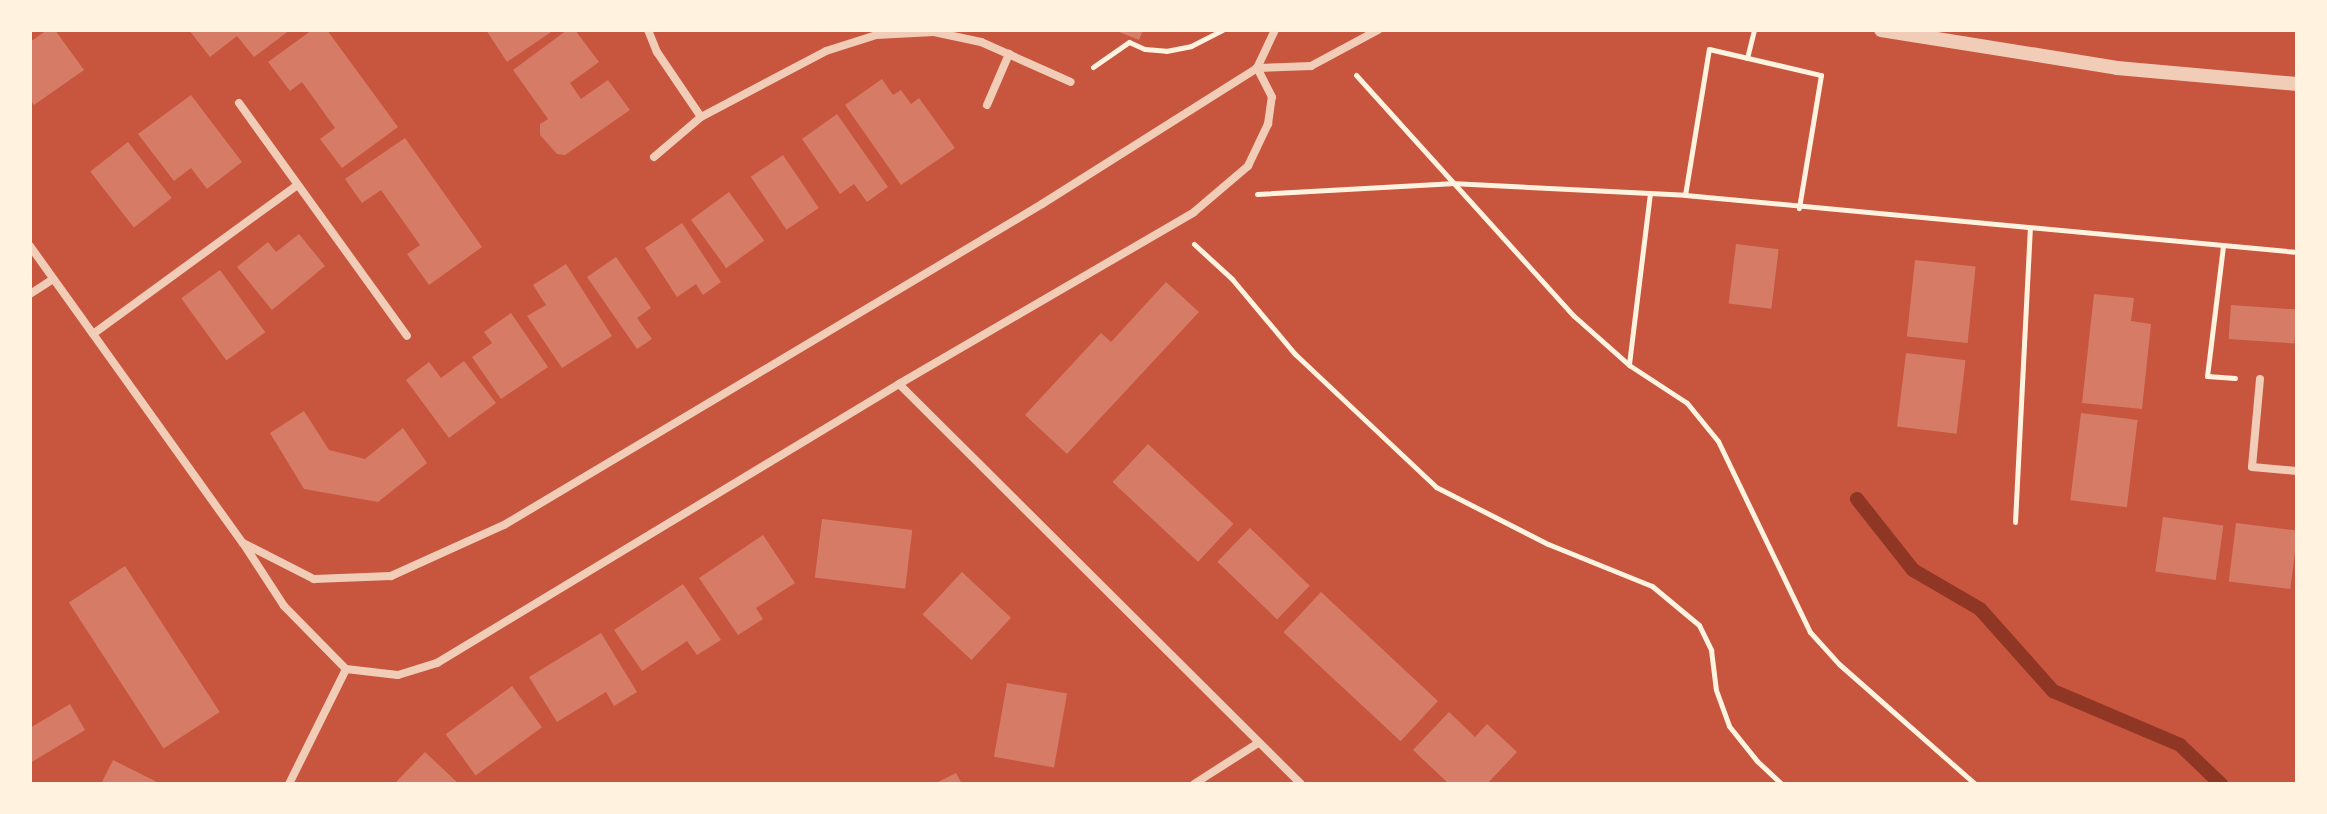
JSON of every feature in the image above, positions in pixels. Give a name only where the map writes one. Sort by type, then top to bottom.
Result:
[{"type":"street","points":[[648,30],[657,52],[701,117]]},
{"type":"street","points":[[1257,68],[1275,30]]},
{"type":"street","points":[[243,543],[314,579],[391,576],[504,525],[1042,204],[1257,68],[1311,66],[1378,30]]},
{"type":"street","points":[[1881,30],[2117,68],[2297,84]]},
{"type":"street","points":[[654,157],[701,117],[826,51],[876,35],[934,32],[981,42],[1071,82]]},
{"type":"street","points":[[987,105],[1009,54]]},
{"type":"street","points":[[30,246],[243,543],[284,606],[346,669],[398,675],[437,663],[899,384],[1194,212],[1248,166],[1268,124],[1272,97],[1257,68]]},
{"type":"street","points":[[239,103],[407,336]]},
{"type":"street","points":[[93,334],[297,185]]},
{"type":"street","points":[[30,294],[53,279]]},
{"type":"street","points":[[2260,379],[2252,467],[2297,471]]},
{"type":"street","points":[[899,384],[1301,784]]},
{"type":"street","points":[[289,784],[346,669]]},
{"type":"street","points":[[1194,784],[1258,743]]},
{"type":"path","points":[[1071,82],[1129,42],[1145,49],[1166,51],[1191,46],[1222,30]]},
{"type":"path","points":[[1747,58],[1754,30]]},
{"type":"path","points":[[1685,195],[1709,49],[1821,75],[1799,209]]},
{"type":"path","points":[[1356,75],[1574,316],[1629,365],[1687,403],[1718,441],[1810,632],[1839,664],[1975,784]]},
{"type":"path","points":[[1253,194],[1451,183],[1685,195],[1799,209],[2297,252]]},
{"type":"path","points":[[1629,365],[1650,194]]},
{"type":"path","points":[[2015,522],[2030,227]]},
{"type":"path","points":[[1193,243],[1232,279],[1295,354],[1436,487],[1548,544],[1652,586],[1699,625],[1711,650],[1716,690],[1729,726],[1782,784]]},
{"type":"path","points":[[2223,246],[2207,376],[2260,379]]},
{"type":"building","points":[[47,30],[55,30],[84,70],[34,105],[30,99],[30,42]]},
{"type":"building","points":[[189,30],[290,30],[254,57],[237,36],[210,57]]},
{"type":"building","points":[[312,30],[327,30],[398,127],[342,168],[320,139],[335,128],[302,82],[290,91],[268,62]]},
{"type":"building","points":[[486,30],[554,30],[507,62]]},
{"type":"building","points":[[567,30],[575,30],[599,62],[570,83],[581,99],[608,80],[630,110],[565,155],[557,154],[540,135],[540,124],[548,119],[513,70]]},
{"type":"building","points":[[1114,30],[1143,30],[1139,40]]},
{"type":"building","points":[[882,79],[893,95],[901,90],[911,104],[919,98],[955,148],[901,185],[845,105]]},
{"type":"building","points":[[191,95],[242,162],[207,189],[191,168],[174,181],[138,134]]},
{"type":"building","points":[[837,114],[888,187],[867,202],[854,184],[840,194],[802,139]]},
{"type":"building","points":[[405,138],[482,247],[429,285],[407,254],[420,245],[381,190],[362,203],[345,179]]},
{"type":"building","points":[[128,142],[172,198],[134,228],[90,172]]},
{"type":"building","points":[[783,155],[819,208],[786,230],[751,177]]},
{"type":"building","points":[[729,192],[764,241],[726,268],[691,220]]},
{"type":"building","points":[[682,223],[721,282],[703,295],[696,284],[677,297],[645,248]]},
{"type":"building","points":[[299,234],[325,266],[272,310],[237,267],[268,242],[276,252]]},
{"type":"building","points":[[1736,244],[1779,249],[1771,309],[1729,304]]},
{"type":"building","points":[[616,257],[651,308],[637,318],[652,339],[637,349],[587,277]]},
{"type":"building","points":[[1915,260],[1976,266],[1968,343],[1907,337]]},
{"type":"building","points":[[566,264],[612,336],[562,368],[527,316],[546,305],[533,285]]},
{"type":"building","points":[[220,270],[265,332],[226,361],[181,298]]},
{"type":"building","points":[[1166,282],[1199,312],[1067,454],[1025,415],[1101,333],[1111,342]]},
{"type":"building","points":[[2094,294],[2134,298],[2131,321],[2151,324],[2142,409],[2082,403]]},
{"type":"building","points":[[2231,305],[2297,310],[2294,344],[2229,339]]},
{"type":"building","points":[[511,313],[548,367],[501,399],[472,357],[492,343],[484,332]]},
{"type":"building","points":[[1906,353],[1966,360],[1957,434],[1897,426]]},
{"type":"building","points":[[464,361],[496,403],[449,438],[406,380],[429,362],[441,378]]},
{"type":"building","points":[[304,411],[329,450],[365,459],[403,428],[427,463],[378,502],[304,489],[270,433]]},
{"type":"building","points":[[2081,413],[2138,420],[2127,507],[2070,500]]},
{"type":"building","points":[[1148,444],[1234,524],[1198,562],[1113,482]]},
{"type":"building","points":[[2163,517],[2223,525],[2216,580],[2155,571]]},
{"type":"building","points":[[822,519],[912,530],[905,589],[815,578]]},
{"type":"building","points":[[2236,523],[2297,530],[2290,589],[2229,582]]},
{"type":"building","points":[[1250,528],[1310,586],[1277,619],[1217,562]]},
{"type":"building","points":[[763,535],[795,583],[756,608],[763,619],[738,635],[699,578]]},
{"type":"building","points":[[125,566],[220,712],[164,748],[69,602]]},
{"type":"building","points":[[962,572],[1011,618],[971,660],[922,614]]},
{"type":"building","points":[[683,584],[721,640],[697,655],[687,641],[642,671],[614,630]]},
{"type":"building","points":[[1321,592],[1438,701],[1401,741],[1283,632]]},
{"type":"building","points":[[601,633],[637,692],[614,706],[606,692],[557,722],[529,677]]},
{"type":"building","points":[[1007,683],[1067,694],[1054,767],[994,757]]},
{"type":"building","points":[[512,686],[542,727],[476,775],[446,734]]},
{"type":"building","points":[[70,704],[85,730],[30,763],[30,728]]},
{"type":"building","points":[[1449,712],[1475,737],[1487,724],[1517,752],[1487,784],[1449,784],[1413,750]]},
{"type":"building","points":[[425,752],[459,784],[394,784]]},
{"type":"building","points":[[113,760],[161,784],[101,784]]},
{"type":"building","points":[[956,773],[962,784],[934,784]]},
{"type":"waterway","points":[[1857,499],[1913,570],[1980,609],[2053,691],[2180,745],[2221,784]]}]
